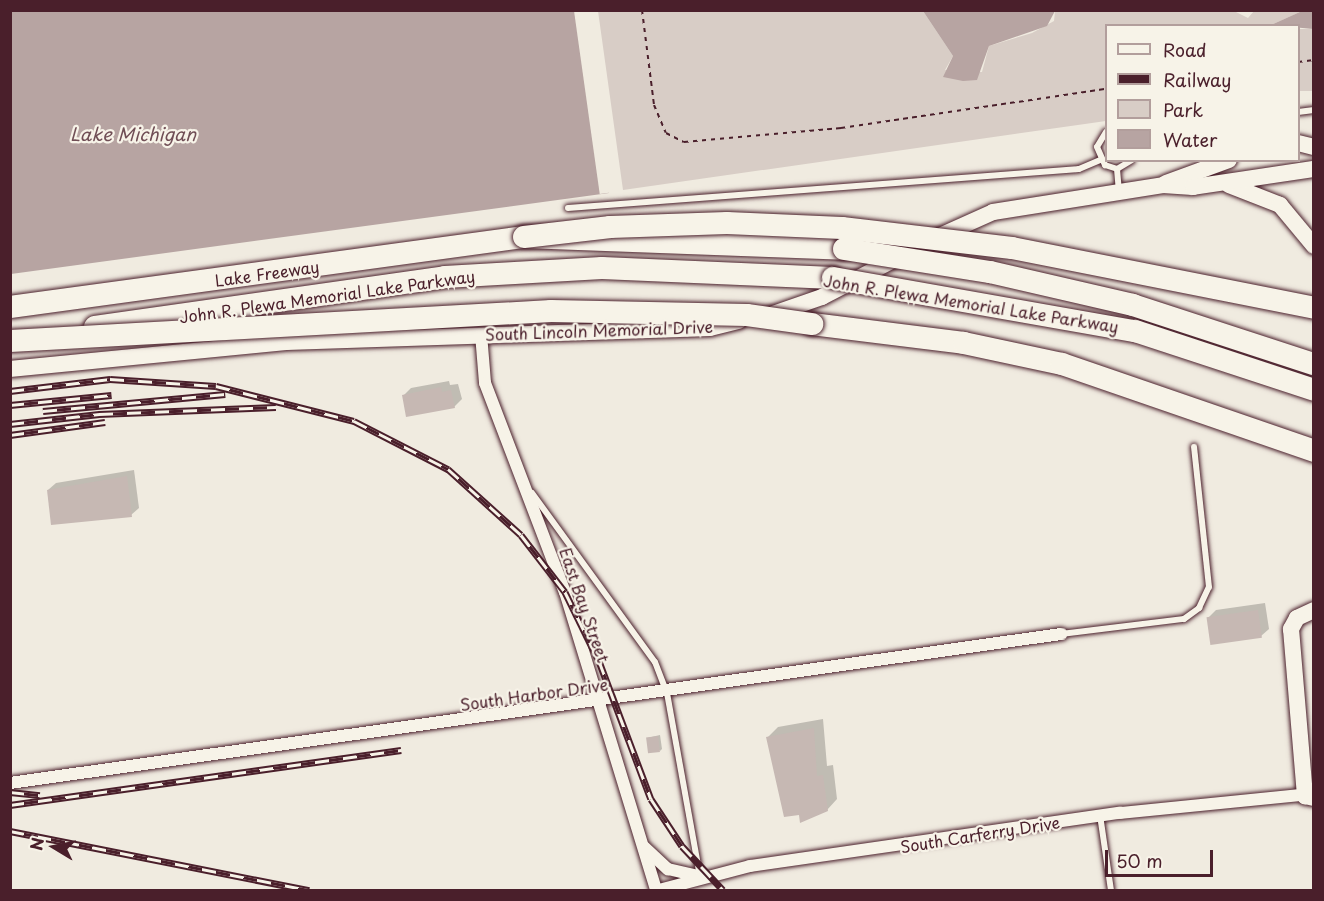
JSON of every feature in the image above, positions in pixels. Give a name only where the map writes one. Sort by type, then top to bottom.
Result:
[{"type":"highway","points":[[524,237],[610,227],[715,224],[842,228],[1012,248],[1314,308]]},
{"type":"highway","name":"John R. Plewa Memorial Lake Parkway","points":[[524,237],[844,249],[990,272],[1133,305],[1314,364]]},
{"type":"highway","name":"Lake Freeway","points":[[10,307],[524,237]]},
{"type":"highway","name":"John R. Plewa Memorial Lake Parkway","points":[[10,340],[445,277],[602,268],[833,278],[1135,330],[1314,390]]},
{"type":"highway","points":[[10,340],[551,311],[747,315],[964,343],[1062,364],[1314,451]]},
{"type":"street","name":"South Lincoln Memorial Drive","points":[[1163,185],[1224,162]]},
{"type":"street","name":"South Lincoln Memorial Drive","points":[[10,369],[286,342],[710,328],[790,311],[993,212],[1163,185],[1219,183],[1314,169]]},
{"type":"street","points":[[1219,183],[1256,191],[1280,205],[1314,246]]},
{"type":"street","name":"East Bay Street","points":[[481,334],[485,383],[565,592],[657,891]]},
{"type":"street","points":[[1311,796],[1298,741],[1291,628],[1297,618],[1314,610]]},
{"type":"street","name":"South Harbor Drive","points":[[10,783],[667,693],[1061,634]]},
{"type":"street","points":[[1298,741],[1314,763]]},
{"type":"street","name":"South Carferry Drive","points":[[657,891],[700,876],[1100,815],[1311,796]]},
{"type":"street","points":[[642,845],[668,869],[700,876]]},
{"type":"lane","points":[[1105,135],[1097,147],[1100,160],[1117,169]]},
{"type":"lane","points":[[568,208],[1079,169],[1100,160]]},
{"type":"lane","points":[[1117,169],[1129,162]]},
{"type":"lane","points":[[1117,169],[1119,192]]},
{"type":"lane","points":[[1061,634],[1184,619],[1199,608],[1209,587],[1194,447]]},
{"type":"lane","points":[[517,471],[642,641],[667,693],[700,876]]},
{"type":"lane","points":[[1100,815],[1111,891]]},
{"type":"path","points":[[642,10],[654,105],[666,133],[684,142],[841,128],[1105,89]]},
{"type":"green space","points":[[1232,10],[1248,18],[1254,11],[1302,11],[1273,24],[1105,24],[1105,121],[623,190],[598,11],[923,11],[953,56],[945,70],[982,72],[989,46],[1032,33],[1054,21],[1055,11]]},
{"type":"green space","points":[[1300,29],[1313,29],[1313,91],[1300,91]]},
{"type":"water","name":"Lake Michigan","points":[[10,11],[584,11],[609,193],[11,274]]},
{"type":"water","points":[[923,11],[1055,11],[1047,26],[989,46],[977,80],[963,81],[943,77],[953,56]]},
{"type":"water","points":[[1302,11],[1313,11],[1313,29],[1300,28],[1300,24],[1273,24]]},
{"type":"pier","points":[[587,10],[613,192],[600,194],[574,12]]},
{"type":"building","points":[[441,387],[442,392],[451,390],[455,408],[406,417],[402,395]]},
{"type":"building","points":[[127,476],[132,517],[51,525],[47,490]]},
{"type":"building","points":[[1258,610],[1262,638],[1210,645],[1207,617]]},
{"type":"building","points":[[814,728],[817,776],[823,775],[828,811],[800,823],[799,815],[784,817],[766,737]]},
{"type":"building","points":[[658,736],[660,752],[648,753],[646,737]]},
{"type":"railway","points":[[10,391],[110,379],[216,386],[354,421],[448,469],[521,535],[565,592],[599,661],[651,799],[682,846],[723,890]]},
{"type":"railway","points":[[43,411],[225,394]]},
{"type":"railway","points":[[10,405],[112,395]]},
{"type":"railway","points":[[10,424],[99,414],[276,407]]},
{"type":"railway","points":[[10,435],[105,422]]},
{"type":"railway","points":[[10,805],[401,750]]},
{"type":"railway","points":[[10,792],[40,795]]},
{"type":"railway","points":[[10,831],[309,890]]}]
